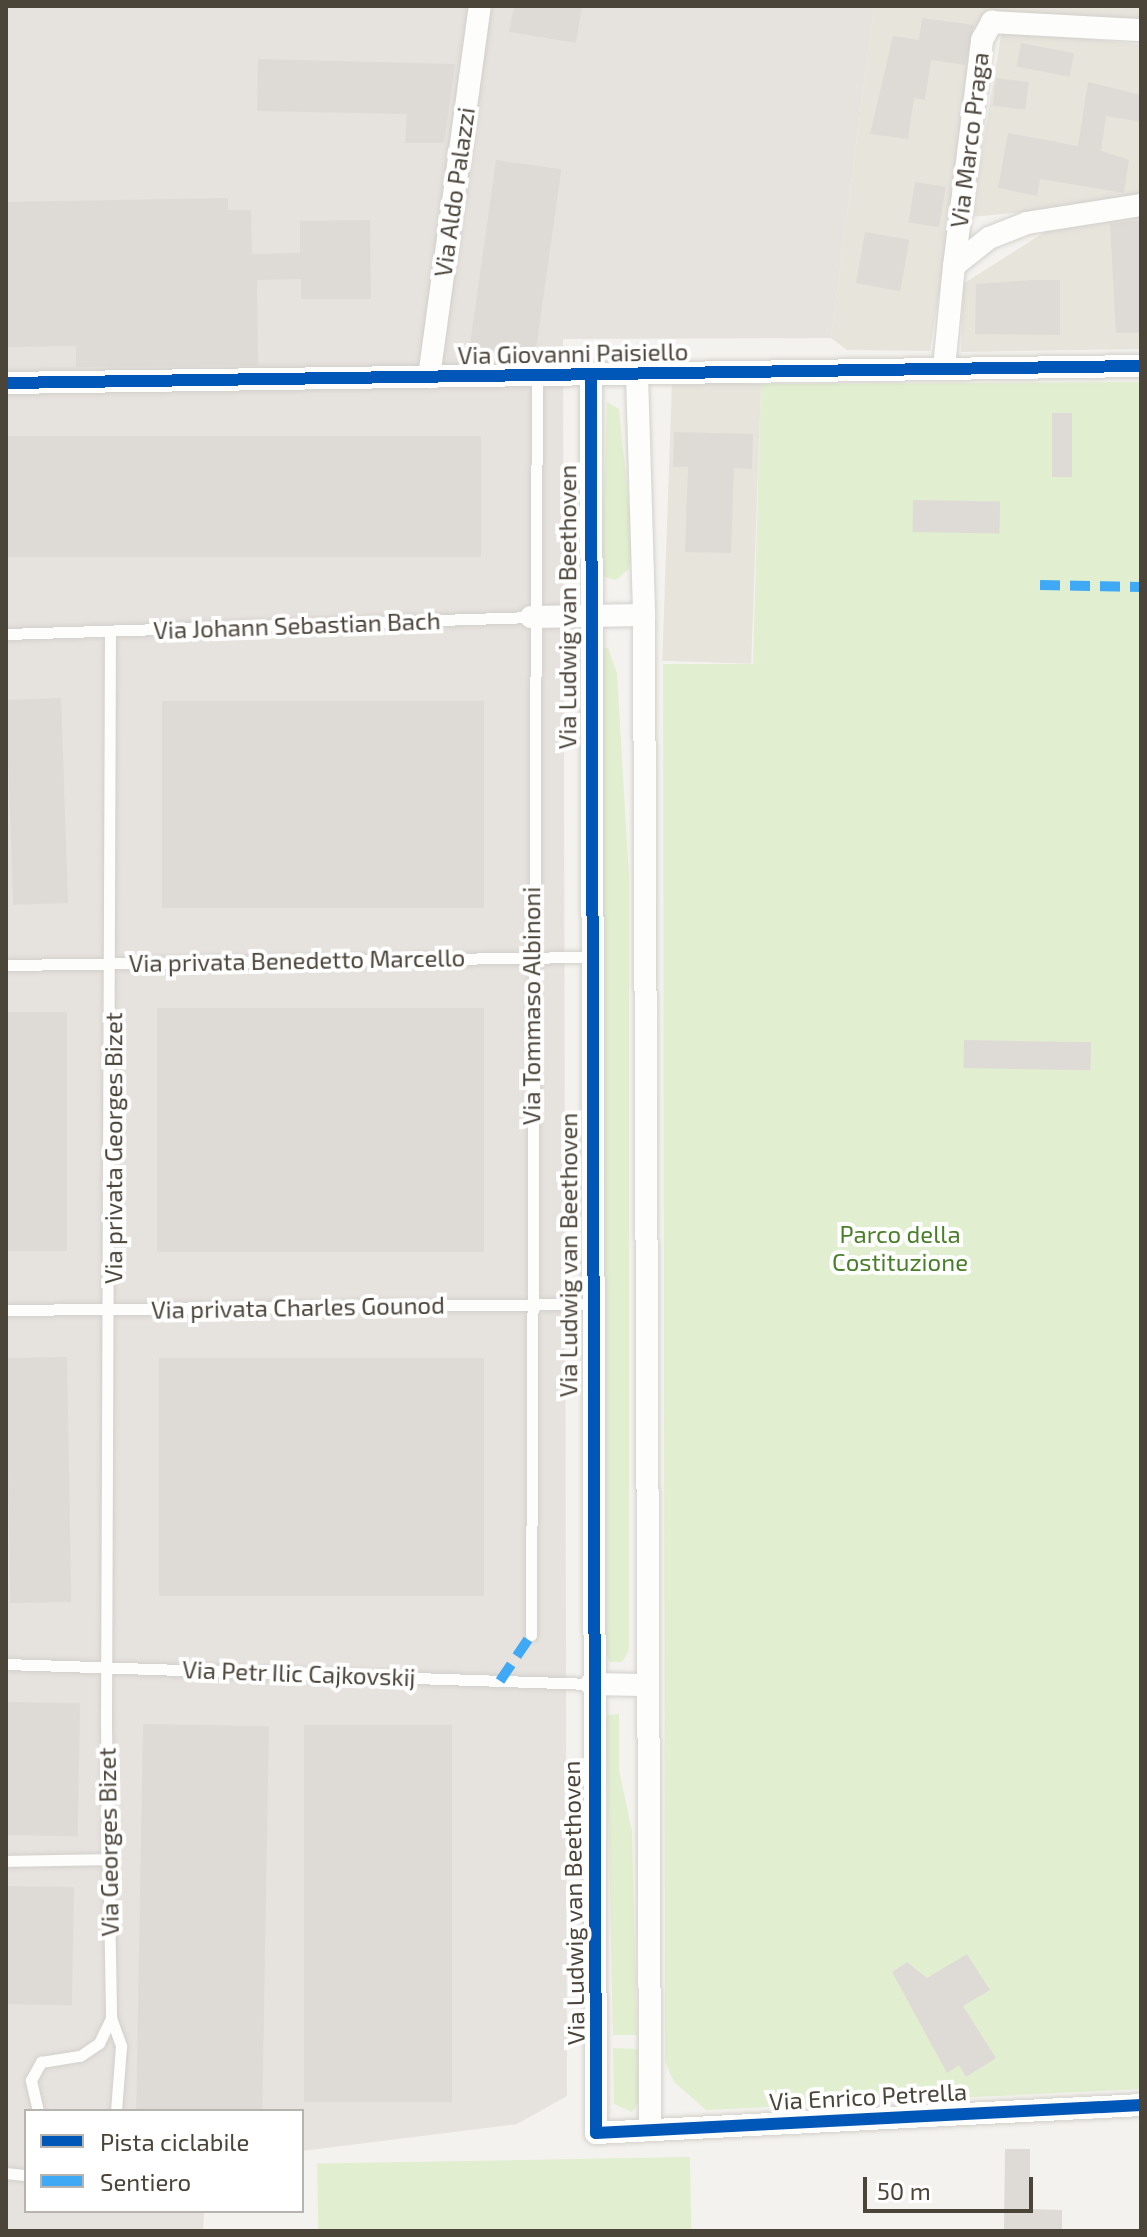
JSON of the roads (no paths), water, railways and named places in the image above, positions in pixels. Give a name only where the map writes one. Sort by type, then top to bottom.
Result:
[{"type":"street","name":"Via Aldo Palazzi","points":[[429,377],[480,6]]},
{"type":"street","name":"Via Marco Praga","points":[[944,368],[982,40],[993,14],[1141,30]]},
{"type":"street","points":[[954,266],[989,238],[1027,223],[1141,205]]},
{"type":"street","name":"Via Giovanni Paisiello","points":[[6,383],[591,377],[1141,366]]},
{"type":"street","points":[[637,375],[644,615],[643,1685],[650,2127]]},
{"type":"street","name":"Via Ludwig van Beethoven","points":[[591,377],[588,957],[596,2133]]},
{"type":"street","name":"Via Johann Sebastian Bach","points":[[531,617],[644,615]]},
{"type":"street","points":[[591,1684],[643,1685]]},
{"type":"street","name":"Via Enrico Petrella","points":[[596,2133],[650,2127],[1141,2105]]},
{"type":"lane","name":"Via Tommaso Albinoni","points":[[531,1635],[531,617],[537,376]]},
{"type":"lane","name":"Via Johann Sebastian Bach","points":[[6,634],[531,617]]},
{"type":"lane","name":"Via privata Georges Bizet","points":[[106,1666],[114,963],[110,631]]},
{"type":"lane","name":"Via privata Benedetto Marcello","points":[[6,965],[588,957]]},
{"type":"lane","name":"Via privata Charles Gounod","points":[[6,1310],[590,1304]]},
{"type":"lane","name":"Via Petr Ilic Cajkovskij","points":[[6,1664],[591,1684]]},
{"type":"lane","name":"Via Georges Bizet","points":[[106,1666],[111,2018],[121,2046],[116,2109]]},
{"type":"lane","points":[[6,1861],[108,1859]]},
{"type":"lane","points":[[37,2109],[30,2089],[41,2062],[80,2056],[99,2043],[111,2018]]},
{"type":"park label","name":"Parco della Costituzione","points":[[900,1248]]}]
